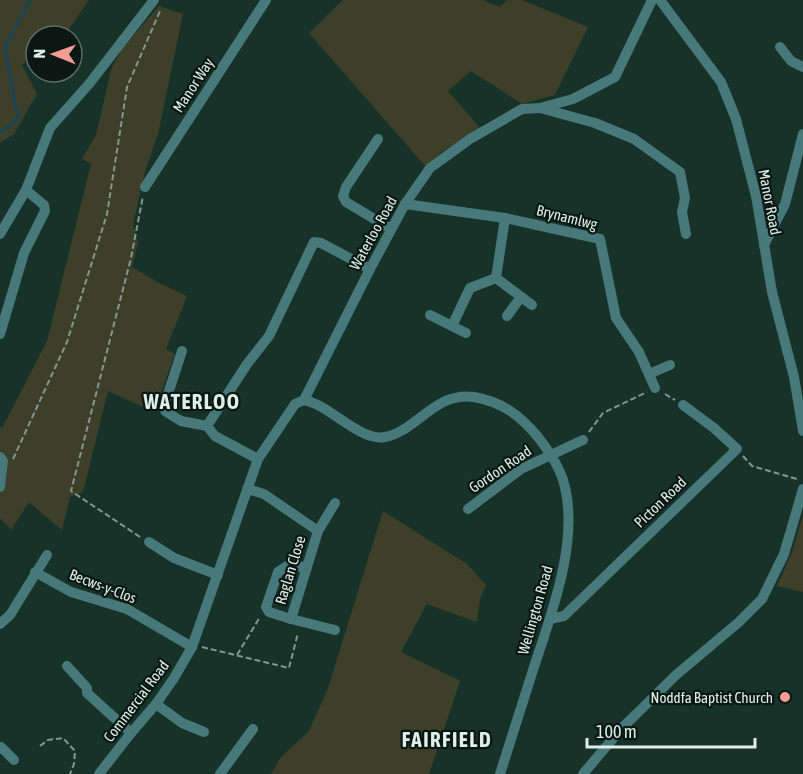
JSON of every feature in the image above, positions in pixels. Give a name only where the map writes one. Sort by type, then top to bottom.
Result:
[{"type":"street","points":[[0,234],[26,190],[50,128],[89,84],[154,0]]},
{"type":"street","name":"Manor Way","points":[[145,187],[266,0]]},
{"type":"street","name":"Waterloo Road","points":[[218,575],[258,459],[295,404],[304,400],[405,204],[430,168],[470,139],[522,109],[540,108],[573,99],[615,77],[652,0]]},
{"type":"street","name":"Manor Road","points":[[660,0],[721,82],[736,119],[756,196],[772,292],[794,377],[803,431]]},
{"type":"street","points":[[780,46],[792,61],[803,67]]},
{"type":"street","points":[[540,108],[595,123],[634,139],[680,172],[685,198],[682,212],[686,234]]},
{"type":"street","points":[[764,245],[785,204],[803,134]]},
{"type":"street","points":[[378,139],[346,187],[343,196],[346,202],[391,230]]},
{"type":"street","points":[[0,334],[24,253],[45,211],[44,205],[26,190]]},
{"type":"street","name":"Brynamlwg","points":[[405,204],[506,218],[600,239],[616,318],[639,352],[655,388]]},
{"type":"street","points":[[496,278],[506,218]]},
{"type":"street","points":[[207,426],[247,364],[269,336],[314,242],[321,243],[370,270]]},
{"type":"street","points":[[496,278],[532,305]]},
{"type":"street","points":[[452,326],[470,288],[496,278]]},
{"type":"street","points":[[507,316],[520,297]]},
{"type":"street","points":[[430,315],[466,333]]},
{"type":"street","points":[[182,351],[165,403],[165,411],[181,421],[207,426],[215,436],[258,459]]},
{"type":"street","points":[[649,374],[670,365]]},
{"type":"street","name":"Wellington Road","points":[[304,400],[315,402],[368,435],[384,438],[398,432],[449,399],[471,397],[496,402],[518,416],[551,454],[563,481],[568,516],[563,569],[550,619],[500,774]]},
{"type":"street","points":[[683,405],[737,449]]},
{"type":"street","name":"Gordon Road","points":[[468,509],[521,470],[583,440]]},
{"type":"street","name":"Picton Road","points":[[550,619],[564,616],[737,449]]},
{"type":"street","points":[[0,457],[3,462],[0,487]]},
{"type":"street","name":"Raglan Close","points":[[247,489],[264,494],[318,531],[306,567],[296,620],[335,630]]},
{"type":"street","points":[[583,774],[621,729],[676,675],[739,622],[762,599],[784,554],[803,489]]},
{"type":"street","points":[[318,531],[335,503]]},
{"type":"street","points":[[148,542],[174,558],[218,575]]},
{"type":"street","points":[[0,624],[10,615],[47,555]]},
{"type":"street","points":[[296,620],[269,612],[266,607],[278,572],[287,566],[306,567]]},
{"type":"street","name":"Becws-y-Clos","points":[[35,572],[72,592],[127,609],[192,647]]},
{"type":"street","name":"Commercial Road","points":[[99,774],[156,704],[174,678],[192,647],[218,575]]},
{"type":"street","points":[[67,666],[87,688],[87,693],[131,733]]},
{"type":"street","points":[[156,704],[182,723],[204,732]]},
{"type":"street","points":[[220,774],[253,729]]},
{"type":"street","points":[[1,747],[14,760]]},
{"type":"path","points":[[10,467],[67,342],[107,214],[127,87],[160,11]]},
{"type":"path","points":[[145,187],[131,258],[71,491],[148,542]]},
{"type":"path","points":[[583,440],[603,413],[655,388],[683,405]]},
{"type":"path","points":[[737,449],[752,466],[803,480]]},
{"type":"path","points":[[237,655],[266,607]]},
{"type":"path","points":[[192,647],[200,646],[289,668],[296,620]]},
{"type":"path","points":[[40,747],[48,740],[63,738],[75,751],[74,765],[70,774]]},
{"type":"green space","points":[[0,0],[89,0],[73,24],[24,24],[24,63],[22,65],[24,84],[32,84],[37,94],[14,134],[0,143]]},
{"type":"green space","points":[[343,0],[483,0],[500,7],[507,0],[522,0],[588,27],[555,95],[522,104],[471,71],[448,91],[481,129],[442,152],[426,167],[309,33]]},
{"type":"green space","points":[[159,6],[183,14],[158,134],[145,171],[133,225],[138,242],[132,267],[187,296],[166,349],[175,354],[154,412],[108,391],[83,492],[70,497],[62,530],[29,502],[11,530],[0,518],[0,427],[2,428],[47,341],[91,164],[82,159],[96,135],[111,70],[121,50]]},
{"type":"green space","points":[[383,511],[467,564],[486,585],[480,599],[477,622],[427,604],[401,652],[460,681],[429,774],[271,774],[281,757],[309,731],[328,688]]},
{"type":"green space","points":[[803,515],[803,592],[777,586],[792,552]]},
{"type":"waterway","points":[[0,133],[18,119],[5,47],[30,0]]},
{"type":"place","name":"Noddfa Baptist Church","points":[[785,697]]},
{"type":"district","name":"WATERLOO","points":[[192,401]]},
{"type":"district","name":"FAIRFIELD","points":[[447,739]]}]
